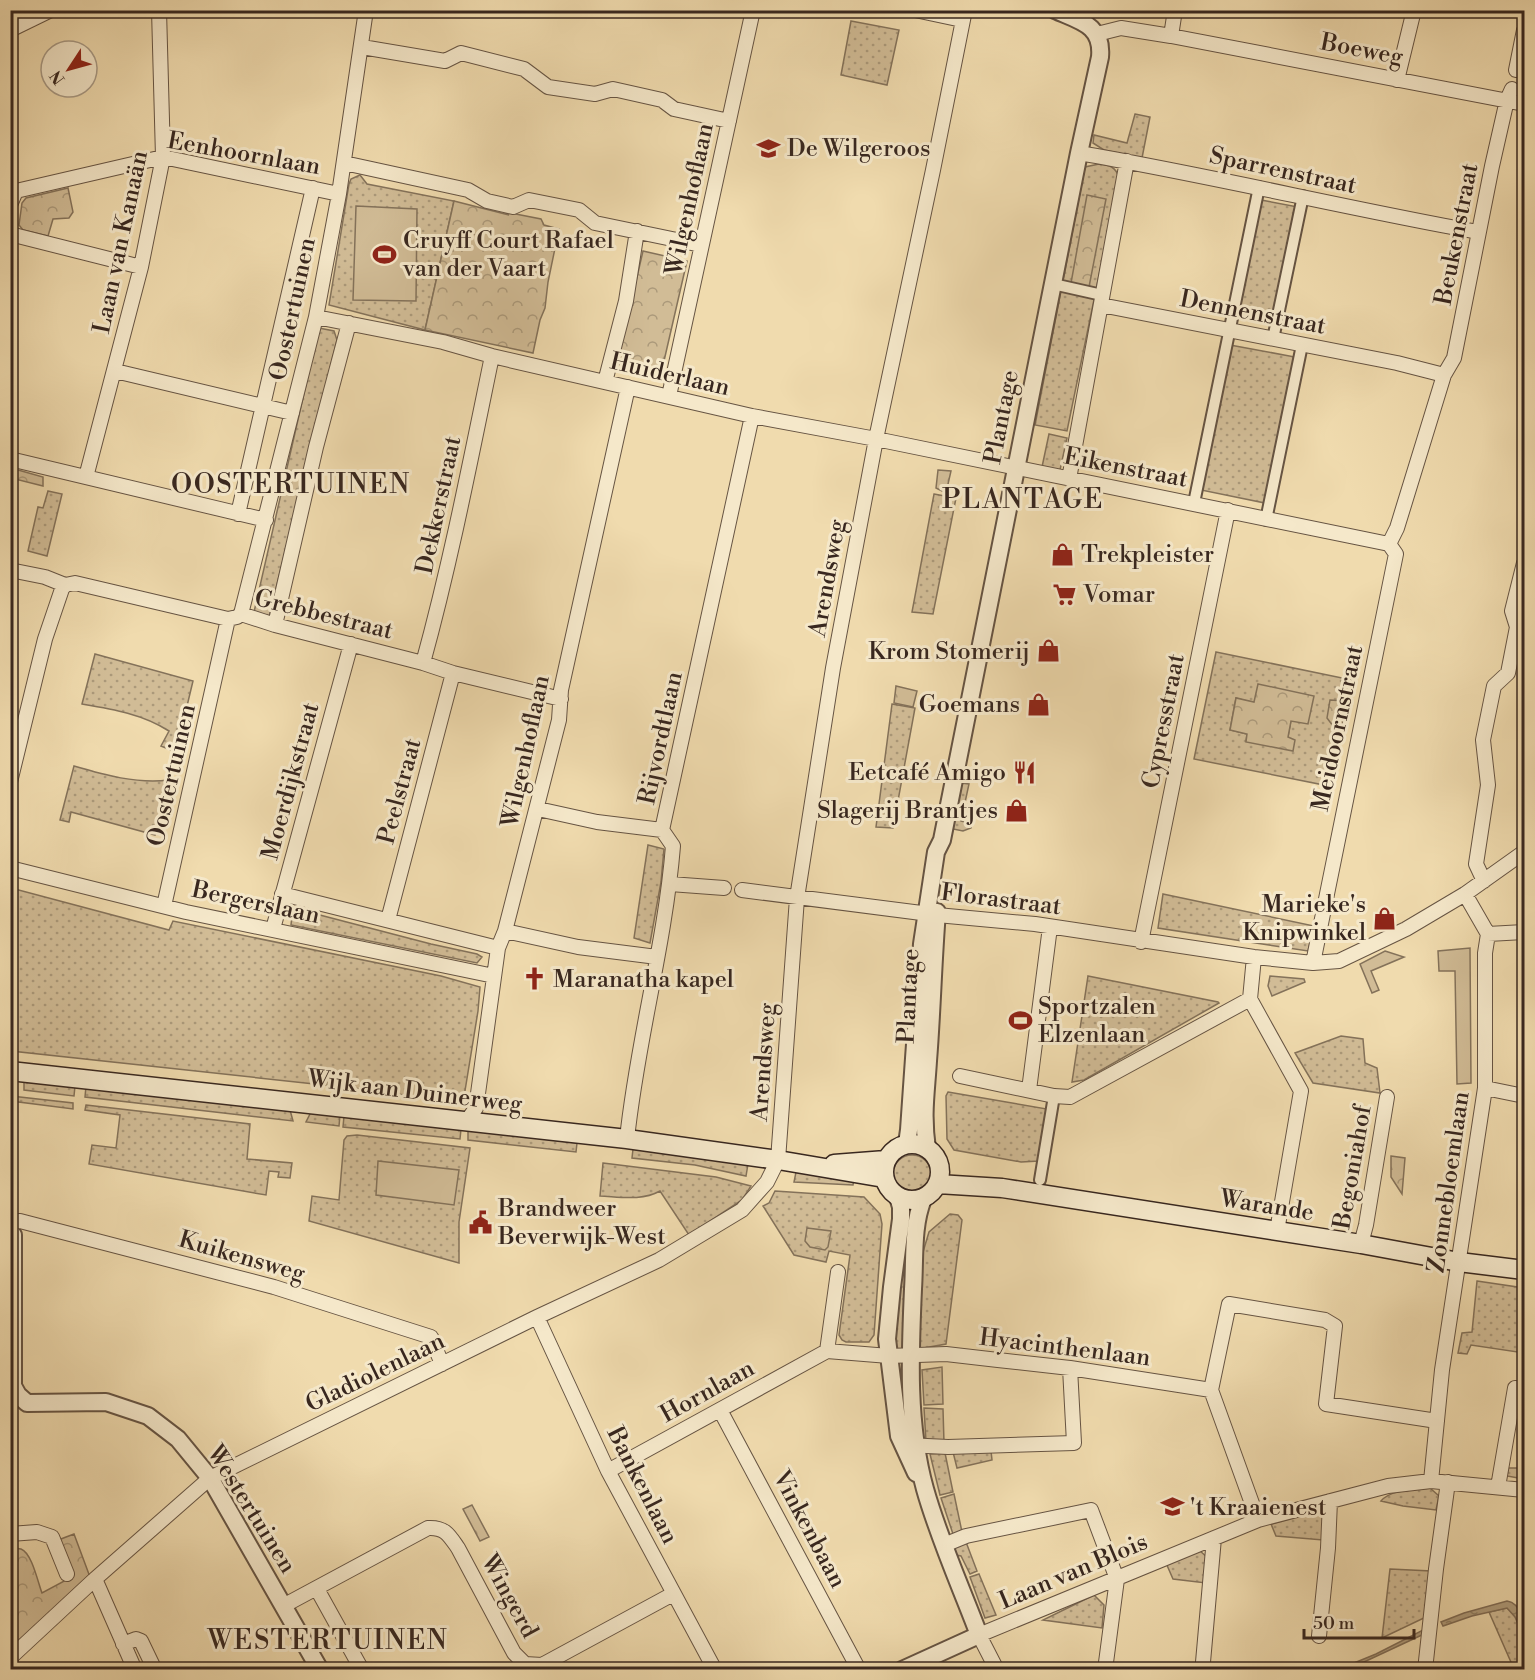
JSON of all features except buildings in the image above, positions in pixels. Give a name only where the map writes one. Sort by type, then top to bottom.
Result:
[{"type":"main road","name":"Wijk aan Duinerweg","points":[[10,1071],[627,1139],[813,1167],[860,1161],[885,1169]]},
{"type":"main road","points":[[907,1144],[927,1149],[936,1157],[939,1177],[929,1195],[906,1200],[891,1192],[885,1169],[891,1153],[907,1144]]},
{"type":"main road","name":"Warande","points":[[939,1177],[1361,1244],[1459,1262],[1524,1270]]},
{"type":"street","points":[[10,30],[51,10]]},
{"type":"street","name":"Laan van Kanaän","points":[[86,477],[116,371],[164,157],[159,10]]},
{"type":"street","name":"Oostertuinen","points":[[164,906],[234,616],[266,520],[316,316],[339,194],[366,10]]},
{"type":"street","name":"Wilgenhoflaan","points":[[669,396],[753,10]]},
{"type":"street","points":[[915,10],[963,15]]},
{"type":"street","points":[[1055,10],[1087,24],[1097,34]]},
{"type":"street","points":[[1171,36],[1175,10]]},
{"type":"street","points":[[1397,80],[1414,10]]},
{"type":"street","name":"Arendsweg","points":[[778,1160],[797,898],[833,668],[876,439],[963,15]]},
{"type":"street","name":"Boeweg","points":[[1097,34],[1121,28],[1171,36],[1397,80],[1509,95],[1524,104]]},
{"type":"street","points":[[1516,70],[1524,30]]},
{"type":"street","name":"Plantage","points":[[927,1149],[923,1107],[928,1060],[929,913],[936,852],[940,845],[1100,57],[1101,45],[1097,34]]},
{"type":"street","points":[[362,47],[445,61],[461,52],[524,69],[548,87],[595,94],[613,89],[662,100],[674,109],[729,121]]},
{"type":"street","name":"Beukenstraat","points":[[1389,544],[1397,528],[1444,375],[1454,358],[1478,232],[1509,95]]},
{"type":"street","name":"Sparrenstraat","points":[[1079,153],[1478,232]]},
{"type":"street","name":"Eenhoornlaan","points":[[10,205],[15,190],[164,157],[339,194]]},
{"type":"street","points":[[1069,479],[1127,161]]},
{"type":"street","points":[[344,163],[468,190],[486,201],[513,207],[529,200],[579,210],[596,223],[702,245]]},
{"type":"street","points":[[1194,503],[1259,187]]},
{"type":"street","name":"Oostertuinen","points":[[238,514],[313,188]]},
{"type":"street","points":[[1273,339],[1303,196]]},
{"type":"street","name":"Wilgenhoflaan","points":[[605,382],[626,301],[637,231]]},
{"type":"street","points":[[10,234],[141,267]]},
{"type":"street","points":[[1288,267],[1300,269]]},
{"type":"street","name":"Dennenstraat","points":[[1053,284],[1101,300],[1229,331],[1397,363],[1444,375]]},
{"type":"street","name":"Huiderlaan","points":[[316,316],[443,342],[492,356],[752,416],[1016,468]]},
{"type":"street","points":[[275,625],[316,447],[349,323]]},
{"type":"street","points":[[1266,520],[1302,345]]},
{"type":"street","name":"Dekkerstraat","points":[[423,663],[460,508],[492,356]]},
{"type":"street","points":[[116,371],[292,413]]},
{"type":"street","name":"Wilgenhoflaan","points":[[466,1122],[476,1108],[498,948],[506,931],[559,720],[561,690],[628,387]]},
{"type":"street","name":"Rijvordtlaan","points":[[627,1139],[636,1074],[670,884],[673,846],[662,830],[752,416]]},
{"type":"street","points":[[10,459],[266,520]]},
{"type":"street","name":"Eikenstraat","points":[[1016,468],[1389,544]]},
{"type":"street","name":"Cypresstraat","points":[[1141,942],[1228,510]]},
{"type":"street","name":"Meidoornstraat","points":[[1313,963],[1395,554],[1389,544]]},
{"type":"street","points":[[1484,881],[1476,864],[1488,785],[1483,740],[1494,686],[1508,672],[1517,627],[1512,611],[1524,563]]},
{"type":"street","name":"Grebbestraat","points":[[10,570],[275,625],[423,663],[453,673],[561,699]]},
{"type":"street","points":[[10,782],[45,639],[70,584]]},
{"type":"street","name":"Moerdijkstraat","points":[[273,929],[351,644]]},
{"type":"street","name":"Peelstraat","points":[[388,920],[453,673]]},
{"type":"street","points":[[538,809],[597,822],[662,830]]},
{"type":"street","name":"Florastraat","points":[[742,890],[1050,927],[1141,942],[1313,963],[1339,961],[1406,929],[1465,894],[1524,852]]},
{"type":"street","name":"Bergerslaan","points":[[10,868],[164,906],[494,976]]},
{"type":"street","points":[[670,884],[724,888]]},
{"type":"street","name":"Bergerslaan","points":[[282,894],[498,948]]},
{"type":"street","points":[[1465,894],[1488,934],[1524,932]]},
{"type":"street","name":"Plantage","points":[[907,1144],[922,944],[929,913]]},
{"type":"street","points":[[1029,1090],[1050,927]]},
{"type":"street","points":[[506,931],[578,946],[657,957]]},
{"type":"street","name":"Zonnebloemlaan","points":[[1431,1481],[1442,1370],[1485,1088],[1485,953],[1488,934]]},
{"type":"street","points":[[1254,957],[1250,999],[1301,1091],[1277,1232]]},
{"type":"street","points":[[960,1076],[1054,1096],[1070,1097],[1250,999]]},
{"type":"street","points":[[1485,1088],[1524,1096]]},
{"type":"street","points":[[1040,1180],[1054,1096]]},
{"type":"street","name":"Begoniahof","points":[[1361,1244],[1387,1097]]},
{"type":"street","name":"Gladiolenlaan","points":[[10,1658],[95,1579],[210,1478],[537,1317],[659,1260],[742,1209],[767,1182],[778,1160]]},
{"type":"street","points":[[898,1197],[901,1219],[888,1321],[888,1356],[900,1436],[910,1445],[948,1447],[1074,1443],[1070,1368]]},
{"type":"street","points":[[923,1198],[916,1228],[910,1445],[944,1545],[979,1635]]},
{"type":"street","name":"Kuikensweg","points":[[10,1222],[20,1221],[100,1240],[274,1287],[431,1337],[442,1364]]},
{"type":"street","points":[[10,1231],[13,1235],[14,1397]]},
{"type":"street","points":[[838,1272],[827,1351],[888,1356],[912,1355]]},
{"type":"street","points":[[1258,1520],[1211,1390],[1229,1304],[1325,1320],[1335,1326],[1326,1404],[1437,1421]]},
{"type":"street","name":"Bankenlaan","points":[[537,1317],[608,1471],[714,1670]]},
{"type":"street","name":"Hornlaan","points":[[608,1471],[827,1351]]},
{"type":"street","name":"Hyacinthenlaan","points":[[912,1355],[945,1354],[1070,1368],[1211,1390]]},
{"type":"street","points":[[1498,1487],[1515,1388],[1524,1389]]},
{"type":"street","name":"Westertuinen","points":[[14,1397],[27,1403],[106,1402],[148,1416],[178,1439],[210,1478],[321,1670]]},
{"type":"street","name":"Vinkenbaan","points":[[720,1410],[859,1670]]},
{"type":"street","name":"Laan van Blois","points":[[902,1670],[979,1635],[1258,1520],[1388,1486],[1431,1481],[1524,1490]]},
{"type":"street","points":[[1425,1670],[1448,1482]]},
{"type":"street","points":[[1319,1636],[1328,1548],[1330,1501]]},
{"type":"street","points":[[944,1545],[966,1536],[1091,1510],[1117,1579],[1105,1670]]},
{"type":"street","name":"Wingerd","points":[[283,1606],[428,1528],[438,1527],[448,1534],[458,1548],[514,1653],[525,1664],[542,1665],[673,1594]]},
{"type":"street","points":[[10,1534],[37,1532],[52,1537],[67,1574]]},
{"type":"street","points":[[1203,1662],[1214,1538]]},
{"type":"street","points":[[95,1579],[135,1670]]},
{"type":"street","points":[[317,1588],[362,1670]]},
{"type":"street","name":"Laan van Blois","points":[[979,1635],[996,1670]]},
{"type":"street","points":[[123,1644],[136,1639],[141,1641],[153,1666],[152,1670]]},
{"type":"green space","points":[[851,21],[899,30],[887,85],[841,75]]},
{"type":"green space","points":[[1135,114],[1150,117],[1142,158],[1104,150],[1093,143],[1094,135],[1127,143]]},
{"type":"green space","points":[[1099,164],[1112,167],[1119,178],[1067,431],[1035,425],[1085,167]]},
{"type":"green space","points":[[360,175],[367,184],[454,201],[425,330],[329,305],[349,184],[351,179]]},
{"type":"green space","points":[[68,188],[73,212],[69,218],[53,219],[48,236],[23,230],[19,225],[22,203],[26,198]]},
{"type":"green space","points":[[1087,195],[1106,199],[1089,287],[1071,283]]},
{"type":"green space","points":[[1261,200],[1298,207],[1273,324],[1236,316]]},
{"type":"green space","points":[[454,201],[509,215],[505,212],[541,219],[544,225],[559,229],[545,308],[533,353],[425,330]]},
{"type":"green space","name":"Cruyff Court Rafael van der Vaart","points":[[356,206],[417,209],[416,301],[353,300]]},
{"type":"green space","points":[[643,251],[687,261],[661,374],[617,364]]},
{"type":"green space","points":[[319,328],[334,331],[337,340],[269,617],[254,612]]},
{"type":"green space","points":[[1230,345],[1295,357],[1265,503],[1201,490]]},
{"type":"green space","points":[[1049,434],[1067,438],[1060,470],[1042,467]]},
{"type":"green space","points":[[11,468],[43,477],[43,486],[11,478]]},
{"type":"green space","points":[[938,470],[951,471],[946,493],[936,488]]},
{"type":"green space","points":[[48,491],[62,494],[47,556],[28,551],[38,507],[43,508]]},
{"type":"green space","points":[[934,494],[956,498],[933,614],[912,612]]},
{"type":"green space","points":[[1216,652],[1352,680],[1329,786],[1194,759]],"holes":[[[1236,698],[1254,703],[1291,720],[1288,737],[1246,741],[1247,734],[1230,730]]]},
{"type":"green space","points":[[95,654],[193,681],[176,752],[161,746],[169,731],[159,725],[127,713],[82,704]]},
{"type":"green space","points":[[1258,684],[1314,696],[1308,724],[1291,721],[1288,737],[1295,740],[1293,751],[1246,742],[1247,734],[1230,730],[1236,698],[1254,702]]},
{"type":"green space","points":[[896,686],[917,691],[913,707],[894,703]]},
{"type":"green space","points":[[1330,700],[1345,701],[1336,730],[1327,718]]},
{"type":"green space","points":[[892,704],[915,708],[893,828],[876,827]]},
{"type":"green space","points":[[74,766],[133,780],[169,780],[155,835],[71,812],[69,822],[60,820]]},
{"type":"green space","points":[[961,783],[969,784],[961,821],[972,824],[971,828],[963,831],[953,829]]},
{"type":"green space","points":[[648,845],[664,849],[661,882],[650,943],[634,938]]},
{"type":"green space","points":[[11,888],[169,930],[173,921],[441,976],[480,987],[463,1103],[361,1089],[11,1051]]},
{"type":"green space","points":[[1163,894],[1314,926],[1308,951],[1158,928]]},
{"type":"green space","points":[[293,908],[482,957],[477,963],[291,925]]},
{"type":"green space","points":[[1470,948],[1471,1083],[1457,1084],[1455,971],[1439,971],[1438,951]]},
{"type":"green space","points":[[1385,951],[1404,957],[1371,971],[1379,990],[1372,993],[1360,964]]},
{"type":"green space","points":[[1088,976],[1219,1003],[1084,1080],[1072,1082]]},
{"type":"green space","points":[[1270,976],[1304,979],[1305,982],[1272,996],[1268,986]]},
{"type":"green space","points":[[1341,1036],[1363,1039],[1365,1063],[1377,1068],[1380,1093],[1313,1083],[1295,1053]]},
{"type":"green space","points":[[24,1082],[75,1086],[74,1096],[24,1090]]},
{"type":"green space","points":[[86,1086],[290,1110],[293,1121],[85,1097]]},
{"type":"green space","points":[[948,1092],[1047,1109],[1039,1161],[1021,1162],[954,1150],[947,1139],[946,1096]]},
{"type":"green space","points":[[11,1096],[73,1103],[73,1109],[11,1101]]},
{"type":"green space","points":[[86,1105],[250,1124],[247,1159],[292,1163],[290,1178],[278,1177],[279,1172],[269,1171],[266,1195],[89,1164],[92,1145],[116,1148],[120,1115],[85,1110]]},
{"type":"green space","points":[[311,1112],[340,1115],[339,1126],[306,1122]]},
{"type":"green space","points":[[344,1116],[461,1129],[460,1139],[343,1127]]},
{"type":"green space","points":[[468,1130],[577,1143],[576,1152],[468,1140]]},
{"type":"green space","points":[[357,1135],[470,1148],[459,1222],[459,1263],[309,1221],[312,1196],[339,1200],[344,1140],[347,1136]]},
{"type":"green space","points":[[633,1149],[748,1164],[746,1176],[695,1165],[632,1158]]},
{"type":"green space","points":[[912,1155],[919,1156],[925,1161],[930,1167],[930,1181],[925,1187],[919,1192],[912,1193],[905,1192],[899,1187],[894,1181],[893,1174],[894,1167],[899,1161],[905,1156]]},
{"type":"green space","points":[[1391,1156],[1405,1158],[1402,1194],[1391,1177]]},
{"type":"green space","points":[[378,1161],[459,1170],[454,1205],[376,1195]]},
{"type":"green space","points":[[603,1163],[716,1177],[751,1186],[742,1200],[689,1235],[660,1191],[639,1197],[600,1196]]},
{"type":"green space","points":[[796,1172],[854,1179],[853,1185],[794,1182]]},
{"type":"green space","points":[[775,1191],[864,1197],[880,1214],[882,1224],[874,1335],[869,1342],[846,1342],[839,1335],[850,1255],[829,1251],[826,1262],[794,1255],[763,1206],[769,1203]]},
{"type":"green space","points":[[950,1214],[958,1215],[962,1220],[946,1344],[918,1349],[923,1252],[929,1232]]},
{"type":"green space","points":[[807,1228],[831,1231],[828,1247],[825,1250],[810,1247],[805,1241]]},
{"type":"green space","points":[[905,1233],[911,1234],[906,1348],[901,1351],[896,1347],[894,1309]]},
{"type":"green space","points":[[1477,1281],[1524,1288],[1524,1353],[1471,1345],[1467,1354],[1458,1353],[1462,1333],[1472,1332]]},
{"type":"green space","points":[[942,1367],[943,1404],[924,1405],[922,1370]]},
{"type":"green space","points":[[924,1408],[943,1409],[944,1443],[926,1442]]},
{"type":"green space","points":[[1524,1438],[1524,1479],[1507,1476],[1508,1468],[1520,1468]]},
{"type":"green space","points":[[991,1451],[992,1460],[957,1468],[953,1452]]},
{"type":"green space","points":[[945,1453],[953,1492],[940,1495],[930,1454]]},
{"type":"green space","points":[[1430,1488],[1439,1496],[1436,1510],[1381,1501],[1397,1492]]},
{"type":"green space","points":[[954,1494],[962,1532],[953,1534],[941,1498]]},
{"type":"green space","points":[[472,1505],[489,1537],[480,1541],[463,1509]]},
{"type":"green space","points":[[1316,1511],[1323,1515],[1323,1540],[1276,1536],[1271,1524]]},
{"type":"green space","points":[[74,1534],[90,1577],[11,1648],[11,1549],[21,1549],[28,1556],[42,1593],[70,1578],[53,1542]]},
{"type":"green space","points":[[966,1542],[977,1571],[970,1574],[961,1556],[956,1555],[953,1546]]},
{"type":"green space","points":[[1199,1550],[1209,1559],[1206,1583],[1173,1579],[1166,1563]]},
{"type":"green space","points":[[1390,1569],[1431,1571],[1426,1617],[1382,1638]]},
{"type":"green space","points":[[979,1574],[996,1615],[985,1618],[970,1577]]},
{"type":"green space","points":[[1094,1595],[1104,1605],[1102,1628],[1043,1620]]},
{"type":"green space","points":[[1507,1608],[1518,1620],[1521,1628],[1524,1669],[1514,1669],[1489,1612]]},
{"type":"water","points":[[1507,1601],[1519,1610],[1524,1627],[1524,1638],[1515,1617],[1507,1608],[1443,1626],[1441,1622],[1464,1613]]},
{"type":"water","points":[[1423,1630],[1424,1634],[1349,1669],[1337,1670],[1376,1654]]},
{"type":"place","name":"De Wilgeroos","points":[[769,148]]},
{"type":"place","name":"Cruyff Court Rafael van der Vaart","points":[[385,254]]},
{"type":"place","name":"Trekpleister","points":[[1063,554]]},
{"type":"place","name":"Vomar","points":[[1065,594]]},
{"type":"place","name":"Krom Stomerij","points":[[1048,651]]},
{"type":"place","name":"Goemans","points":[[1038,704]]},
{"type":"place","name":"Eetcafé Amigo","points":[[1024,772]]},
{"type":"place","name":"Slagerij Brantjes","points":[[1016,810]]},
{"type":"place","name":"Marieke's Knipwinkel","points":[[1384,918]]},
{"type":"place","name":"Maranatha kapel","points":[[535,979]]},
{"type":"place","name":"Sportzalen Elzenlaan","points":[[1020,1020]]},
{"type":"place","name":"Brandweer Beverwijk-West","points":[[480,1222]]},
{"type":"place","name":"'t Kraaienest","points":[[1172,1507]]},
{"type":"district","name":"OOSTERTUINEN","points":[[291,484]]},
{"type":"district","name":"PLANTAGE","points":[[1023,499]]},
{"type":"district","name":"WESTERTUINEN","points":[[328,1640]]}]
